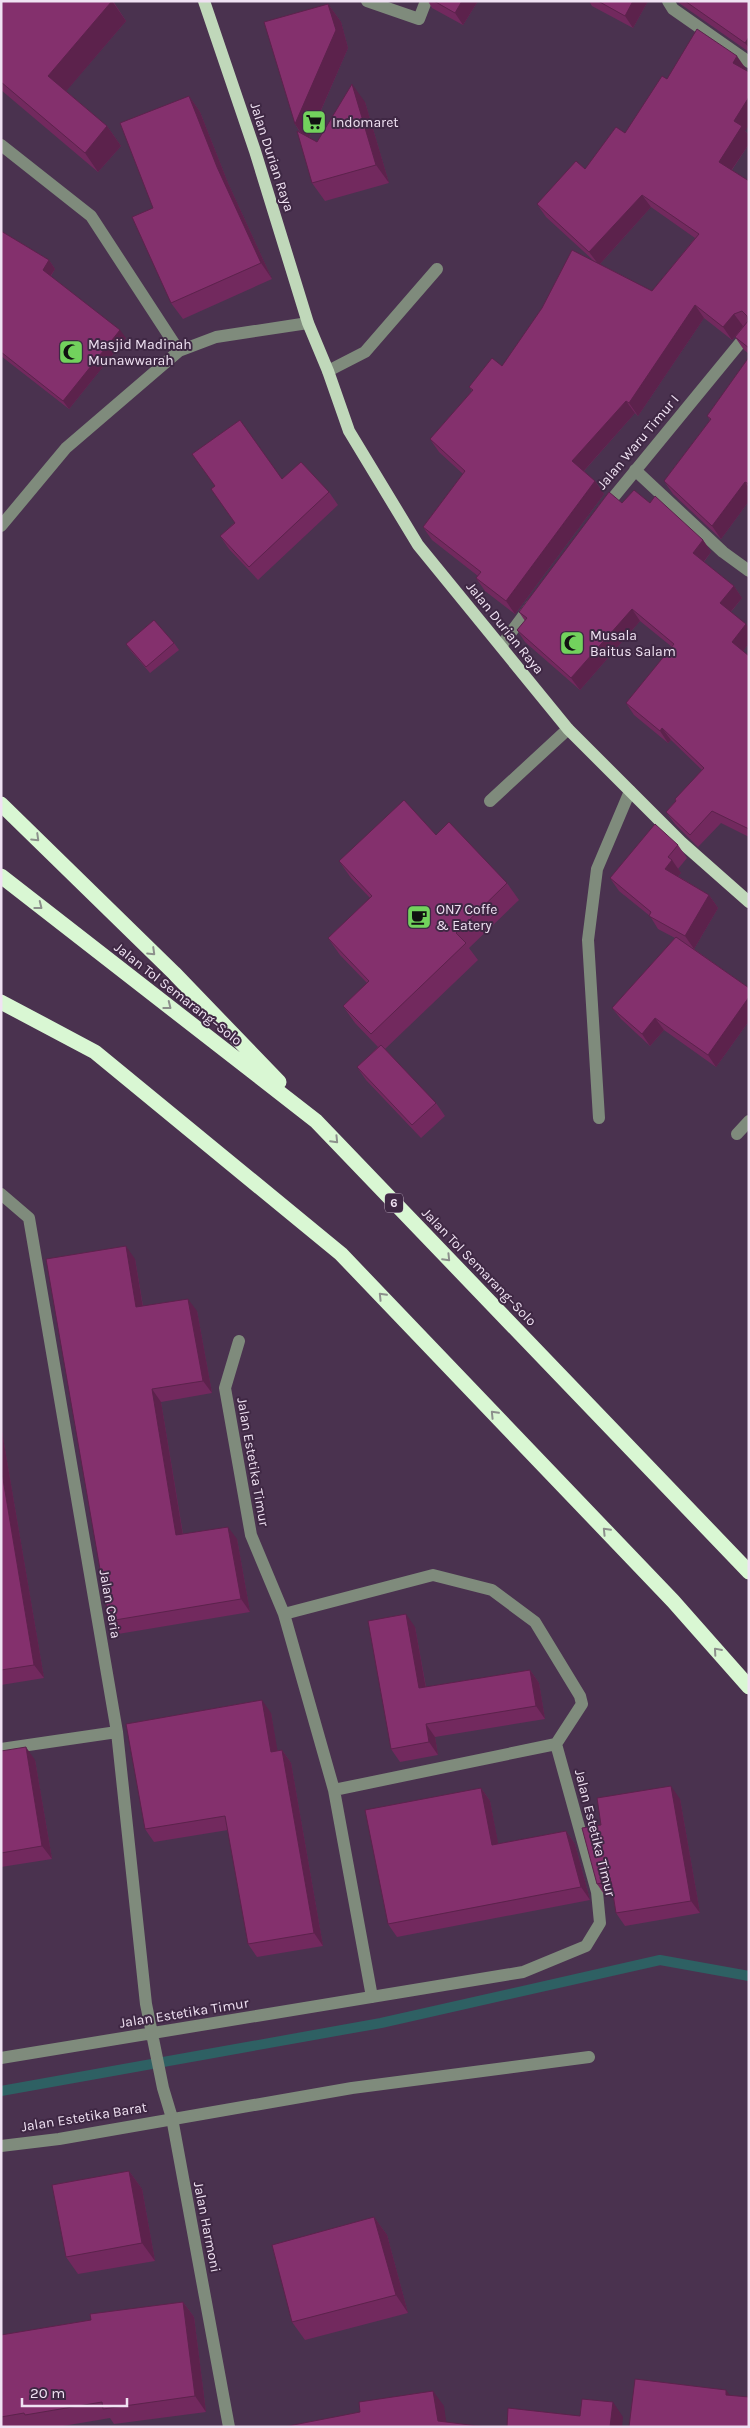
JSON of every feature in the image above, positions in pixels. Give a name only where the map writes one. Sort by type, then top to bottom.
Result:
[{"type":"highway","points":[[1,804],[174,972],[316,1121]]},
{"type":"highway","name":"Jalan Tol Semarang–Solo","points":[[1,876],[316,1121],[749,1572]]},
{"type":"highway","points":[[1,1002],[95,1052],[341,1254],[673,1601],[749,1687]]},
{"type":"main road","name":"Jalan Durian Raya","points":[[204,1],[255,151],[308,323],[328,371],[349,431],[418,545],[568,729],[681,842],[749,902]]},
{"type":"street","points":[[371,2],[418,19],[426,1]]},
{"type":"street","points":[[668,1],[673,10],[749,62]]},
{"type":"street","points":[[1,145],[91,216],[180,351]]},
{"type":"street","points":[[328,371],[365,352],[437,269]]},
{"type":"street","points":[[1,526],[66,448],[180,351],[216,336],[308,323]]},
{"type":"street","name":"Jalan Waru Timur I","points":[[597,517],[749,332]]},
{"type":"street","points":[[635,470],[723,552],[749,571]]},
{"type":"street","points":[[501,646],[540,593]]},
{"type":"street","points":[[490,801],[568,729]]},
{"type":"street","points":[[599,1118],[588,940],[597,869],[630,791]]},
{"type":"street","points":[[737,1134],[749,1121]]},
{"type":"street","name":"Jalan Ceria","points":[[1,1194],[29,1218],[117,1732],[146,2004],[154,2038]]},
{"type":"street","name":"Jalan Estetika Timur","points":[[239,1341],[224,1388],[251,1535],[284,1614],[334,1790],[372,1997]]},
{"type":"street","points":[[284,1614],[433,1574],[492,1590],[535,1622],[580,1696],[582,1704],[579,1712],[556,1744],[334,1790]]},
{"type":"street","points":[[1,1749],[117,1732]]},
{"type":"street","name":"Jalan Estetika Timur","points":[[1,2058],[154,2038],[372,1997],[523,1972],[586,1946],[600,1923],[597,1892],[556,1744]]},
{"type":"street","name":"Jalan Harmoni","points":[[154,2038],[166,2101],[172,2118],[229,2427]]},
{"type":"street","name":"Jalan Estetika Barat","points":[[1,2146],[59,2139],[352,2088],[590,2057]]},
{"type":"building","points":[[1,1],[112,1],[48,76],[107,126],[85,153],[1,82]]},
{"type":"building","points":[[434,1],[462,1],[455,13]]},
{"type":"building","points":[[598,1],[633,1],[625,16]]},
{"type":"building","points":[[685,1],[749,1],[749,37],[745,43]]},
{"type":"building","points":[[328,4],[336,30],[295,124],[264,22]]},
{"type":"building","points":[[697,29],[737,56],[733,63],[749,72],[749,97],[734,121],[742,126],[719,162],[749,181],[749,348],[735,337],[748,321],[747,316],[742,311],[734,314],[723,327],[695,305],[629,403],[626,401],[572,461],[595,481],[506,601],[476,578],[481,572],[423,527],[465,471],[430,439],[473,390],[469,387],[492,358],[502,366],[542,308],[572,250],[652,291],[699,234],[642,195],[589,252],[537,204],[576,161],[585,169],[616,127],[625,133],[662,76],[667,79]]},
{"type":"building","points":[[352,84],[376,165],[312,183],[297,131],[317,142]]},
{"type":"building","points":[[189,96],[217,167],[261,263],[171,303],[132,217],[153,208],[120,123]]},
{"type":"building","points":[[1,231],[49,260],[43,270],[120,330],[63,401],[1,352]]},
{"type":"building","points":[[749,357],[749,484],[745,482],[712,526],[664,481],[711,419],[707,416]]},
{"type":"building","points":[[240,420],[282,479],[301,462],[329,492],[249,567],[220,536],[235,523],[211,489],[215,486],[192,454]]},
{"type":"building","points":[[634,490],[650,503],[655,496],[703,540],[693,553],[734,586],[720,603],[746,624],[732,642],[749,656],[749,829],[712,811],[690,835],[666,812],[676,801],[675,799],[704,768],[662,728],[660,731],[626,703],[674,644],[632,609],[571,678],[517,630],[527,618],[519,612],[609,492],[622,503]]},
{"type":"building","points":[[154,620],[174,643],[146,667],[126,644]]},
{"type":"building","points":[[404,800],[436,835],[449,822],[507,883],[456,933],[466,943],[371,1034],[343,1006],[369,981],[328,938],[372,896],[339,861]]},
{"type":"building","points":[[655,824],[678,845],[668,857],[672,860],[665,869],[709,895],[685,936],[649,916],[651,912],[610,878]]},
{"type":"building","points":[[676,937],[749,988],[749,997],[708,1055],[655,1018],[642,1034],[612,1008]]},
{"type":"building","points":[[381,1045],[436,1103],[412,1125],[357,1067]]},
{"type":"building","points":[[126,1246],[136,1307],[188,1299],[203,1381],[152,1389],[176,1535],[228,1527],[241,1599],[109,1621],[46,1259]]},
{"type":"building","points":[[1,1467],[34,1665],[1,1670]]},
{"type":"building","points":[[406,1614],[419,1688],[530,1670],[536,1706],[426,1724],[429,1742],[391,1749],[368,1621]]},
{"type":"building","points":[[262,1700],[271,1752],[282,1750],[314,1933],[248,1944],[225,1816],[145,1829],[126,1724]]},
{"type":"building","points":[[26,1747],[42,1846],[1,1853],[1,1751]]},
{"type":"building","points":[[671,1786],[691,1901],[616,1913],[611,1881],[597,1884],[582,1828],[601,1825],[597,1798]]},
{"type":"building","points":[[481,1788],[492,1845],[566,1831],[581,1887],[388,1924],[365,1810]]},
{"type":"building","points":[[129,2171],[142,2243],[66,2257],[52,2185]]},
{"type":"building","points":[[374,2217],[396,2295],[292,2322],[272,2245]]},
{"type":"building","points":[[183,2302],[195,2396],[103,2409],[102,2402],[25,2415],[24,2413],[1,2417],[1,2335],[91,2320],[90,2314]]},
{"type":"building","points":[[635,2379],[726,2390],[726,2395],[749,2397],[749,2427],[629,2427]]},
{"type":"building","points":[[433,2391],[438,2421],[486,2427],[283,2427],[360,2412],[359,2402]]},
{"type":"building","points":[[582,2399],[613,2402],[610,2427],[507,2427],[508,2408],[580,2416]]},
{"type":"waterway","points":[[1,2091],[381,2023],[660,1960],[749,1976]]},
{"type":"place","name":"Indomaret","points":[[314,122]]},
{"type":"place","name":"Masjid Madinah Munawwarah","points":[[71,352]]},
{"type":"place","name":"Musala Baitus Salam","points":[[572,643]]},
{"type":"place","name":"ON7 Coffe & Eatery","points":[[419,917]]}]
